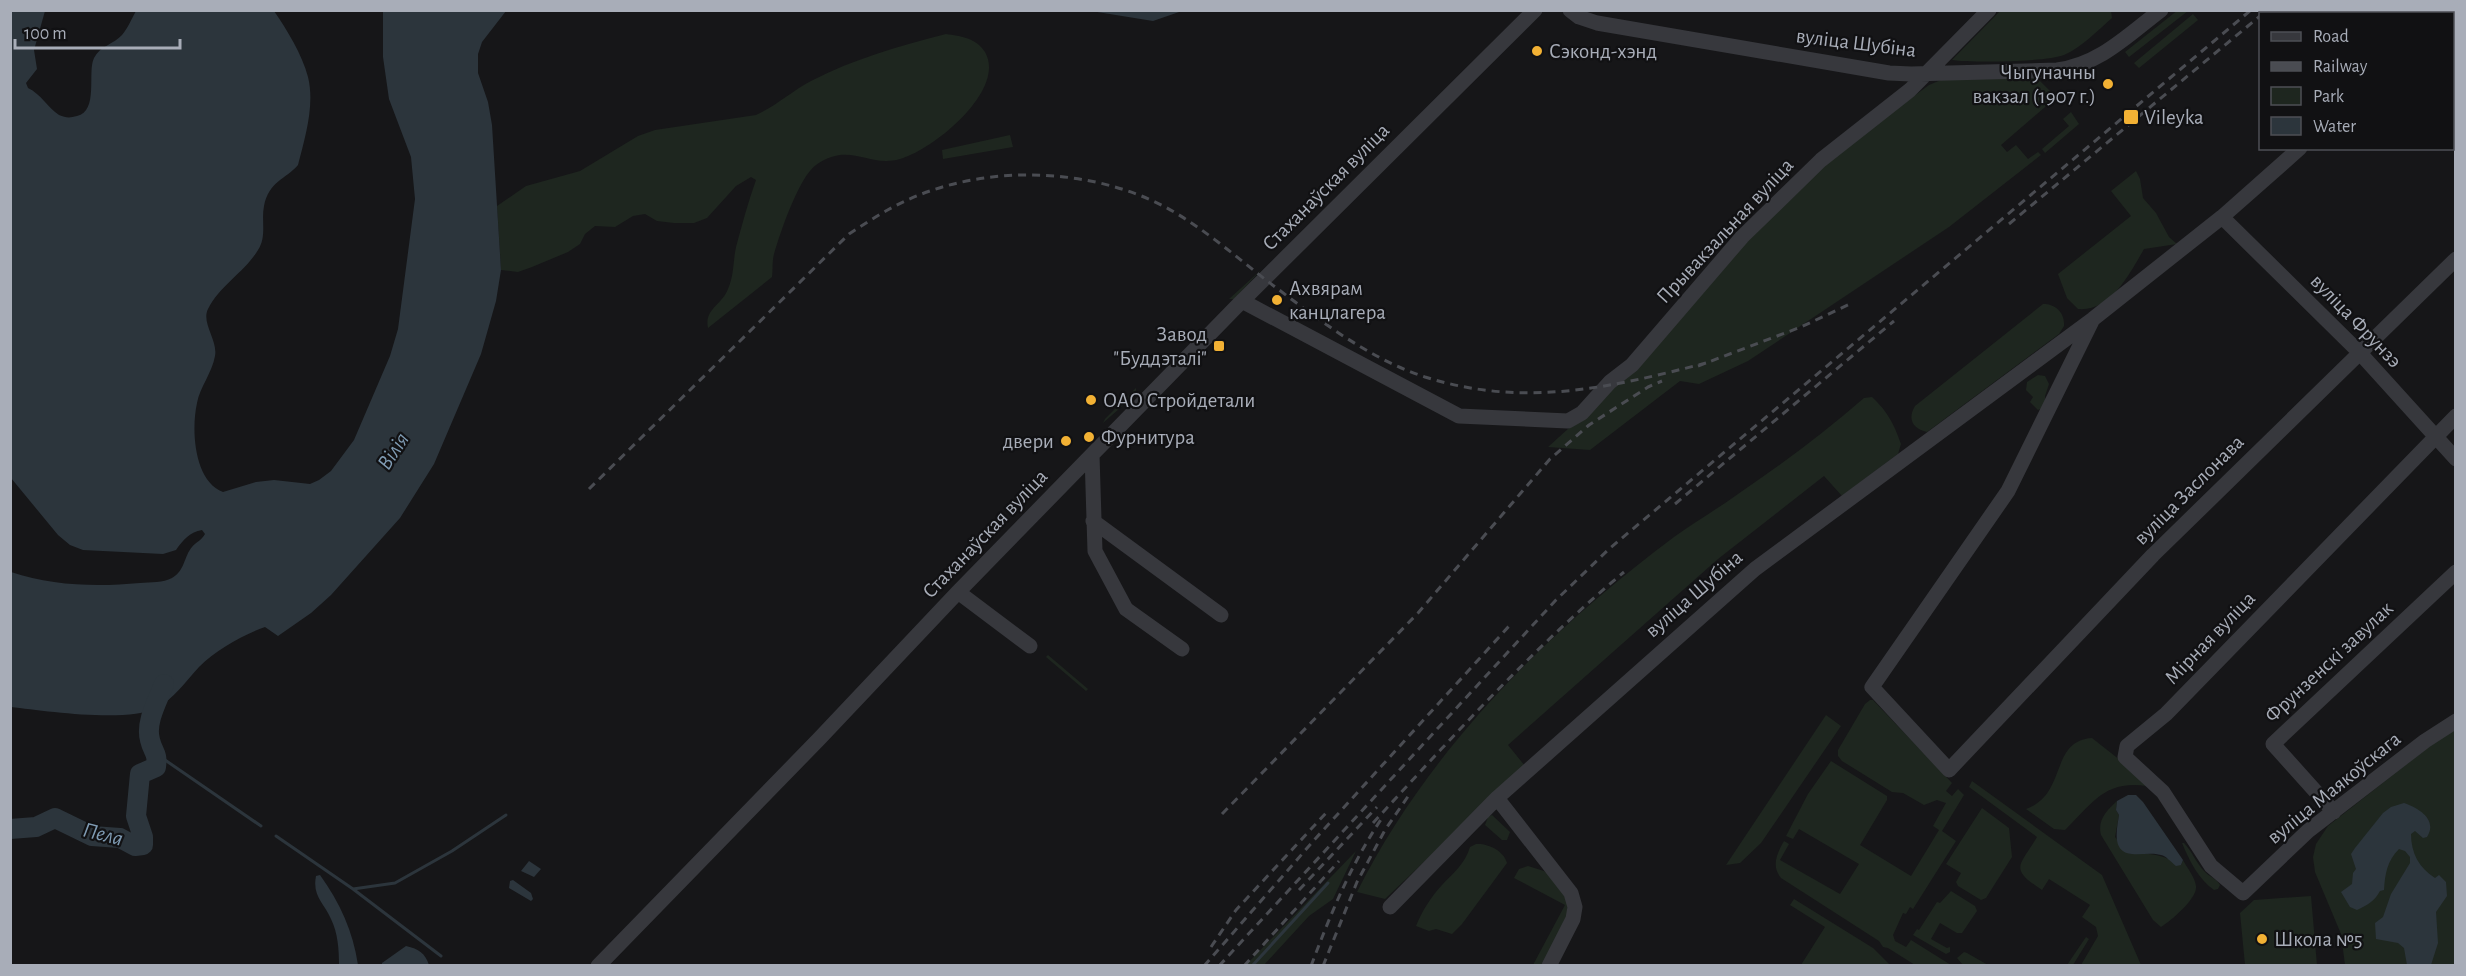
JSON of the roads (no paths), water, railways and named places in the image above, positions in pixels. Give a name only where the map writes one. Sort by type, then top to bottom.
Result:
[{"type":"street","name":"Стаханаўская вуліца","points":[[598,966],[1092,455],[1535,10]]},
{"type":"street","name":"вуліца Шубіна","points":[[1570,10],[1587,20],[1609,25],[1889,73],[2057,70],[2077,67],[2096,59],[2161,10]]},
{"type":"street","name":"Прывакзальная вуліца","points":[[1242,302],[1459,416],[1568,421],[1582,413],[1611,382],[1632,365],[1742,237],[1821,160],[1910,90],[1989,10]]},
{"type":"street","name":"вуліца Шубіна","points":[[1390,907],[1497,798],[1755,569],[2093,319],[2222,217],[2298,150]]},
{"type":"street","name":"вуліца Фрунзэ","points":[[2222,217],[2359,352],[2456,459]]},
{"type":"street","name":"вуліца Заслонава","points":[[1959,758],[2153,555],[2456,259]]},
{"type":"street","name":"вуліца Шубіна","points":[[1959,758],[1949,770],[1872,687],[2008,491],[2093,319]]},
{"type":"street","name":"Мірная вуліца","points":[[2243,893],[2211,866],[2163,792],[2125,757],[2124,752],[2133,740],[2166,714],[2456,416]]},
{"type":"street","points":[[1092,455],[1095,551],[1126,609],[1182,649]]},
{"type":"street","points":[[1093,521],[1221,615]]},
{"type":"street","name":"Фрунзенскі завулак","points":[[2334,813],[2273,744],[2456,572]]},
{"type":"street","points":[[958,592],[1030,646]]},
{"type":"street","name":"вуліца Маякоўскага","points":[[2243,893],[2308,831],[2425,741],[2456,721]]},
{"type":"street","points":[[1497,798],[1571,893],[1575,907],[1573,920],[1549,966]]},
{"type":"water","name":"Вілія","points":[[11,10],[45,11],[34,50],[37,69],[26,83],[28,88],[55,112],[66,117],[84,113],[88,107],[94,58],[122,35],[136,11],[274,11],[302,60],[308,77],[310,99],[304,144],[298,165],[274,186],[266,198],[263,212],[263,234],[258,250],[213,300],[206,314],[215,356],[197,403],[195,440],[200,466],[213,486],[223,492],[256,482],[274,480],[310,484],[331,471],[354,440],[390,356],[398,329],[415,199],[411,157],[389,99],[383,57],[383,11],[506,11],[482,42],[478,54],[478,73],[488,102],[492,125],[501,270],[496,301],[481,354],[434,464],[400,518],[331,595],[311,613],[278,636],[265,627],[247,634],[213,655],[168,700],[156,708],[126,715],[85,715],[11,707],[11,572],[58,583],[75,584],[107,585],[165,581],[176,575],[189,551],[205,534],[202,530],[194,533],[176,550],[163,554],[83,550],[70,545],[58,535],[11,478]]},
{"type":"water","points":[[1182,10],[1153,21],[1091,11]]},
{"type":"water","points":[[2128,795],[2136,795],[2143,802],[2183,860],[2181,865],[2176,866],[2161,855],[2132,854],[2121,849],[2117,839],[2119,815],[2116,810],[2117,801]]},
{"type":"water","points":[[2404,803],[2421,811],[2429,820],[2430,831],[2427,837],[2423,838],[2415,831],[2411,834],[2412,847],[2417,859],[2429,874],[2435,878],[2439,875],[2446,882],[2447,896],[2436,912],[2438,943],[2431,965],[2407,965],[2404,948],[2398,943],[2376,939],[2375,923],[2383,917],[2391,894],[2410,863],[2410,857],[2405,851],[2399,849],[2392,858],[2387,868],[2384,890],[2380,891],[2367,905],[2357,910],[2350,907],[2341,892],[2352,884],[2353,873],[2356,869],[2351,854],[2355,848],[2383,813],[2391,807]]},
{"type":"water","points":[[529,861],[541,869],[534,877],[521,871]]},
{"type":"water","points":[[320,875],[345,918],[358,965],[339,965],[335,930],[316,889],[316,876]]},
{"type":"water","points":[[513,880],[531,893],[533,899],[531,901],[509,888],[510,881]]},
{"type":"water","points":[[406,946],[421,952],[429,965],[382,965],[382,963]]},
{"type":"waterway","name":"Пела","points":[[10,829],[36,827],[55,818],[92,836],[120,838],[135,846],[143,845],[143,837],[136,816],[140,774],[156,767],[156,755],[150,740],[149,726],[164,684]]},
{"type":"waterway","points":[[165,760],[261,826]]},
{"type":"waterway","points":[[353,889],[395,883],[452,851],[506,815]]},
{"type":"waterway","points":[[276,836],[353,889],[441,956]]},
{"type":"waterway","points":[[1252,966],[1328,883]]},
{"type":"railway","points":[[1219,966],[1555,601],[1609,549],[2251,10]]},
{"type":"railway","points":[[2009,224],[2259,17]]},
{"type":"railway","points":[[589,489],[849,234],[893,207],[923,193],[988,178],[1021,175],[1055,176],[1088,181],[1151,200],[1196,226],[1303,308],[1362,348],[1425,377],[1462,386],[1532,393],[1601,387],[1706,363]]},
{"type":"railway","points":[[1698,366],[1801,327],[1850,304]]},
{"type":"railway","points":[[1675,504],[1894,321]]},
{"type":"railway","points":[[1222,814],[1418,613],[1550,459],[1589,425],[1648,387],[1662,381]]},
{"type":"railway","points":[[1373,823],[1525,662],[1624,572]]},
{"type":"railway","points":[[1204,966],[1316,838],[1510,625]]},
{"type":"railway","points":[[1323,966],[1357,882],[1385,830],[1411,792]]},
{"type":"railway","points":[[1299,890],[1377,807]]},
{"type":"railway","points":[[1211,947],[1236,910],[1326,813]]},
{"type":"railway","points":[[1311,966],[1342,889],[1382,818]]},
{"type":"railway","points":[[1244,966],[1339,861]]},
{"type":"place","name":"Сэконд-хэнд","points":[[1537,51]]},
{"type":"place","name":"Чыгуначны вакзал (1907 г.)","points":[[2108,84]]},
{"type":"place","name":"Vileyka","points":[[2131,117]]},
{"type":"place","name":"Ахвярам канцлагера","points":[[1277,300]]},
{"type":"place","name":"Завод \"Буддэталі\"","points":[[1219,346]]},
{"type":"place","name":"ОАО Стройдетали","points":[[1091,400]]},
{"type":"place","name":"Фурнитура","points":[[1089,437]]},
{"type":"place","name":"двери","points":[[1066,441]]},
{"type":"place","name":"Школа №5","points":[[2262,939]]}]
